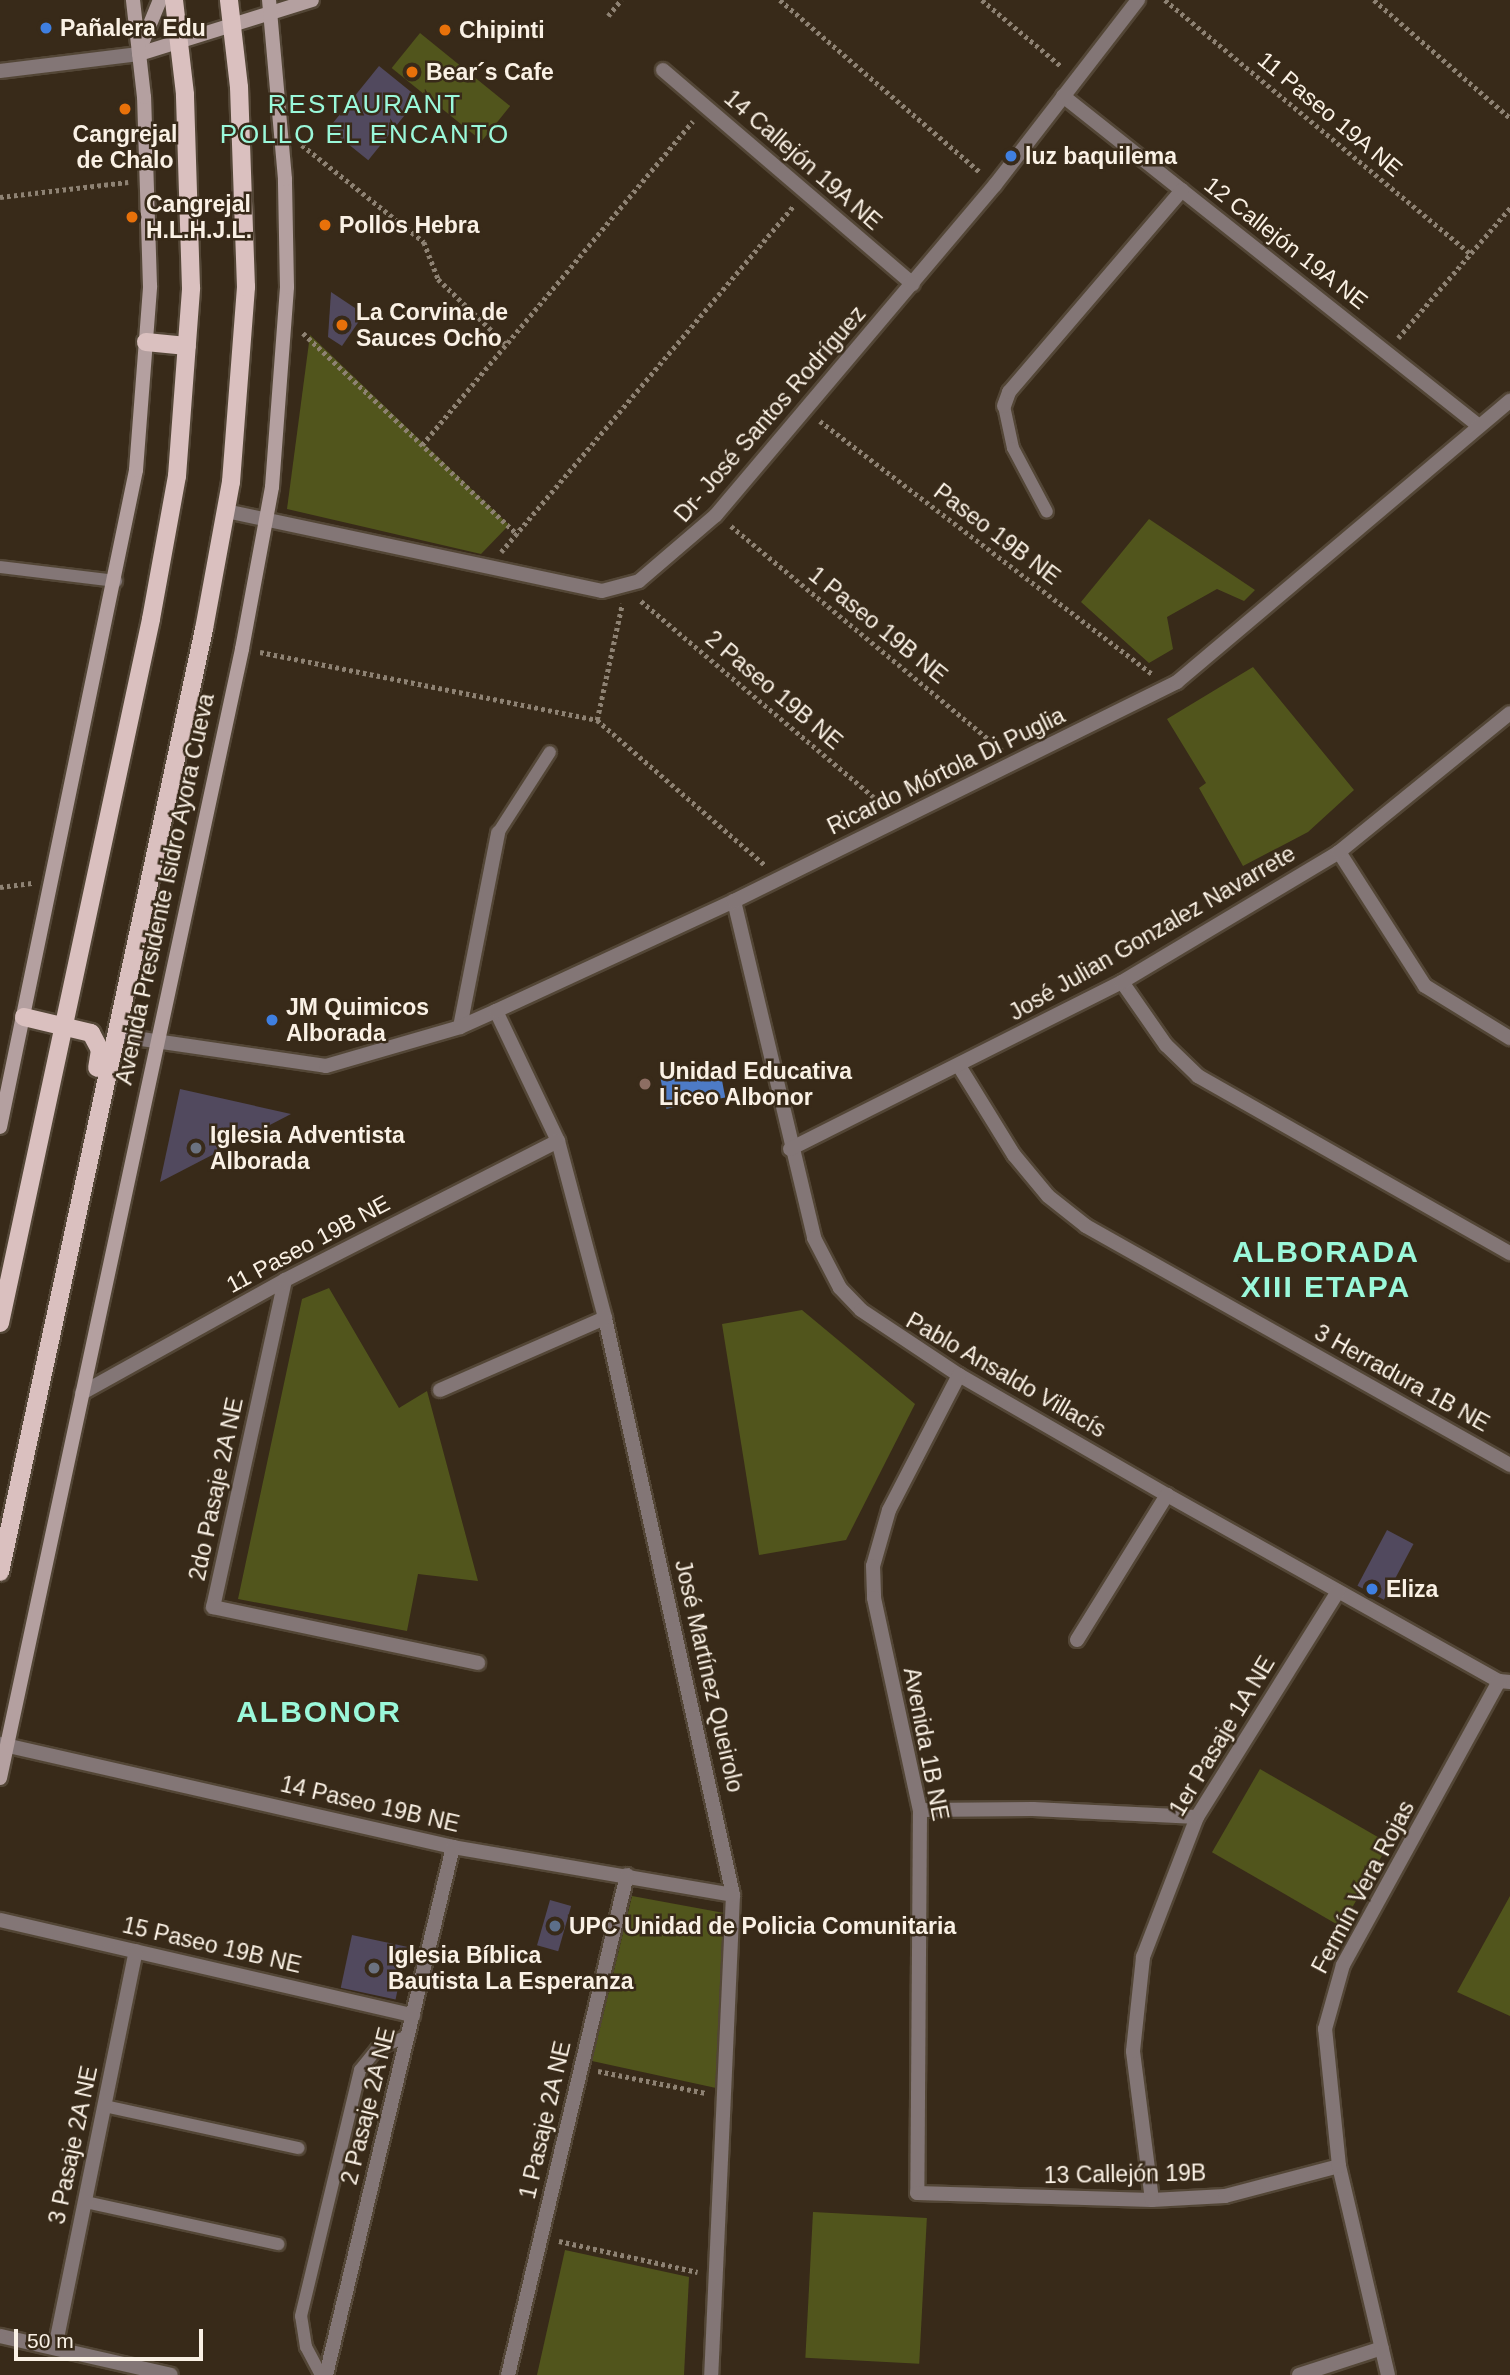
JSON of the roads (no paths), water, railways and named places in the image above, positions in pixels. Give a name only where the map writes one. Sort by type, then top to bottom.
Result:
[{"type":"main road","points":[[0,1127],[116,581],[136,470],[146,342],[149,179],[133,0]]},
{"type":"main road","points":[[139,54],[160,0]]},
{"type":"main road","points":[[0,1323],[177,476],[191,288],[190,180],[180,41],[174,0]]},
{"type":"main road","name":"Avenida Presidente Isidro Ayora Cueva","points":[[0,1572],[226,511],[246,287],[244,179],[229,0]]},
{"type":"main road","points":[[139,54],[232,25],[270,6],[312,0]]},
{"type":"main road","name":"Avenida Presidente Isidro Ayora Cueva","points":[[0,1778],[4,1745],[242,649],[266,518],[285,316],[282,129],[270,6]]},
{"type":"main road","points":[[146,342],[187,346]]},
{"type":"main road","points":[[23,1017],[64,1024],[91,1033],[100,1050],[89,1115],[92,1134]]},
{"type":"street","name":"Dr- José Santos Rodríguez","points":[[226,511],[489,564],[602,591],[626,588],[652,574],[716,515],[913,284],[995,185],[1138,0]]},
{"type":"street","points":[[0,71],[139,54]]},
{"type":"street","name":"14 Callejón 19A NE","points":[[663,70],[913,284]]},
{"type":"street","name":"12 Callejón 19A NE","points":[[1063,96],[1479,426]]},
{"type":"street","points":[[1004,406],[1009,392],[1182,190]]},
{"type":"street","name":"Ricardo Mórtola Di Puglia","points":[[158,1043],[332,1065],[460,1027],[734,901],[1168,686],[1510,401]]},
{"type":"street","name":"José Julian Gonzalez Navarrete","points":[[790,1149],[1122,982],[1339,852],[1508,718]]},
{"type":"street","points":[[460,1027],[498,833]]},
{"type":"street","points":[[1339,852],[1426,986],[1510,1038]]},
{"type":"street","name":"Pablo Ansaldo Villacís","points":[[734,901],[790,1149],[814,1238],[840,1288],[886,1331],[959,1375],[1167,1495],[1505,1682]]},
{"type":"street","points":[[1122,982],[1166,1045],[1198,1076],[1510,1253]]},
{"type":"street","name":"José Martínez Queirolo","points":[[496,1011],[558,1141],[606,1318],[733,1895],[711,2375]]},
{"type":"street","points":[[114,1035],[158,1043]]},
{"type":"street","name":"3 Herradura 1B NE","points":[[959,1066],[1014,1155],[1048,1196],[1086,1226],[1510,1465]]},
{"type":"street","name":"11 Paseo 19B NE","points":[[82,1393],[285,1280],[558,1141]]},
{"type":"street","name":"2do Pasaje 2A NE","points":[[285,1280],[213,1607],[478,1662]]},
{"type":"street","points":[[440,1390],[606,1318]]},
{"type":"street","name":"Avenida 1B NE","points":[[914,2185],[920,1810],[874,1598],[873,1566],[889,1510],[959,1375]]},
{"type":"street","points":[[1077,1640],[1167,1495]]},
{"type":"street","name":"1er Pasaje 1A NE","points":[[1152,2200],[1133,2051],[1136,1990],[1150,1936],[1197,1817],[1338,1591]]},
{"type":"street","name":"Fermín Vera Rojas","points":[[1388,2375],[1339,2166],[1325,2061],[1332,1995],[1343,1965],[1505,1682]]},
{"type":"street","name":"14 Paseo 19B NE","points":[[4,1745],[453,1847],[733,1895]]},
{"type":"street","points":[[920,1810],[1033,1809],[1197,1817]]},
{"type":"street","name":"2 Pasaje 2A NE","points":[[324,2375],[453,1847]]},
{"type":"street","name":"1 Pasaje 2A NE","points":[[508,2375],[627,1875]]},
{"type":"street","name":"15 Paseo 19B NE","points":[[0,1920],[413,2014]]},
{"type":"street","name":"3 Pasaje 2A NE","points":[[55,2348],[136,1951]]},
{"type":"street","name":"13 Callejón 19B","points":[[914,2185],[924,2197],[1152,2200],[1225,2196],[1339,2166]]},
{"type":"street","points":[[0,2336],[171,2375]]},
{"type":"street","points":[[1299,2375],[1382,2348]]},
{"type":"lane","points":[[1004,406],[1013,448],[1047,512]]},
{"type":"lane","points":[[0,567],[116,581]]},
{"type":"lane","points":[[498,833],[550,752]]},
{"type":"lane","points":[[324,2375],[306,2347],[302,2316],[360,2070],[377,2049],[408,2036]]},
{"type":"lane","points":[[104,2106],[299,2148]]},
{"type":"lane","points":[[85,2202],[278,2244]]},
{"type":"water","points":[[719,1065],[725,1097],[666,1109],[660,1076]]},
{"type":"place","name":"Pañalera Edu","points":[[46,28]]},
{"type":"place","name":"Chipinti","points":[[445,30]]},
{"type":"place","name":"Bear´s Cafe","points":[[412,72]]},
{"type":"place","name":"Cangrejal de Chalo","points":[[125,109]]},
{"type":"place","name":"luz baquilema","points":[[1011,156]]},
{"type":"place","name":"Cangrejal H.L.H.J.L.","points":[[132,217]]},
{"type":"place","name":"Pollos Hebra","points":[[325,225]]},
{"type":"place","name":"La Corvina de Sauces Ocho","points":[[342,325]]},
{"type":"place","name":"JM Quimicos Alborada","points":[[272,1020]]},
{"type":"place","name":"Unidad Educativa Liceo Albonor","points":[[645,1084]]},
{"type":"place","name":"Iglesia Adventista Alborada","points":[[196,1148]]},
{"type":"place","name":"Eliza","points":[[1372,1589]]},
{"type":"place","name":"UPC Unidad de Policia Comunitaria","points":[[555,1926]]},
{"type":"place","name":"Iglesia Bíblica Bautista La Esperanza","points":[[374,1968]]},
{"type":"district","name":"RESTAURANT POLLO EL ENCANTO","points":[[365,120]]},
{"type":"district","name":"ALBORADA XIII ETAPA","points":[[1326,1269]]},
{"type":"district","name":"ALBONOR","points":[[319,1712]]}]
